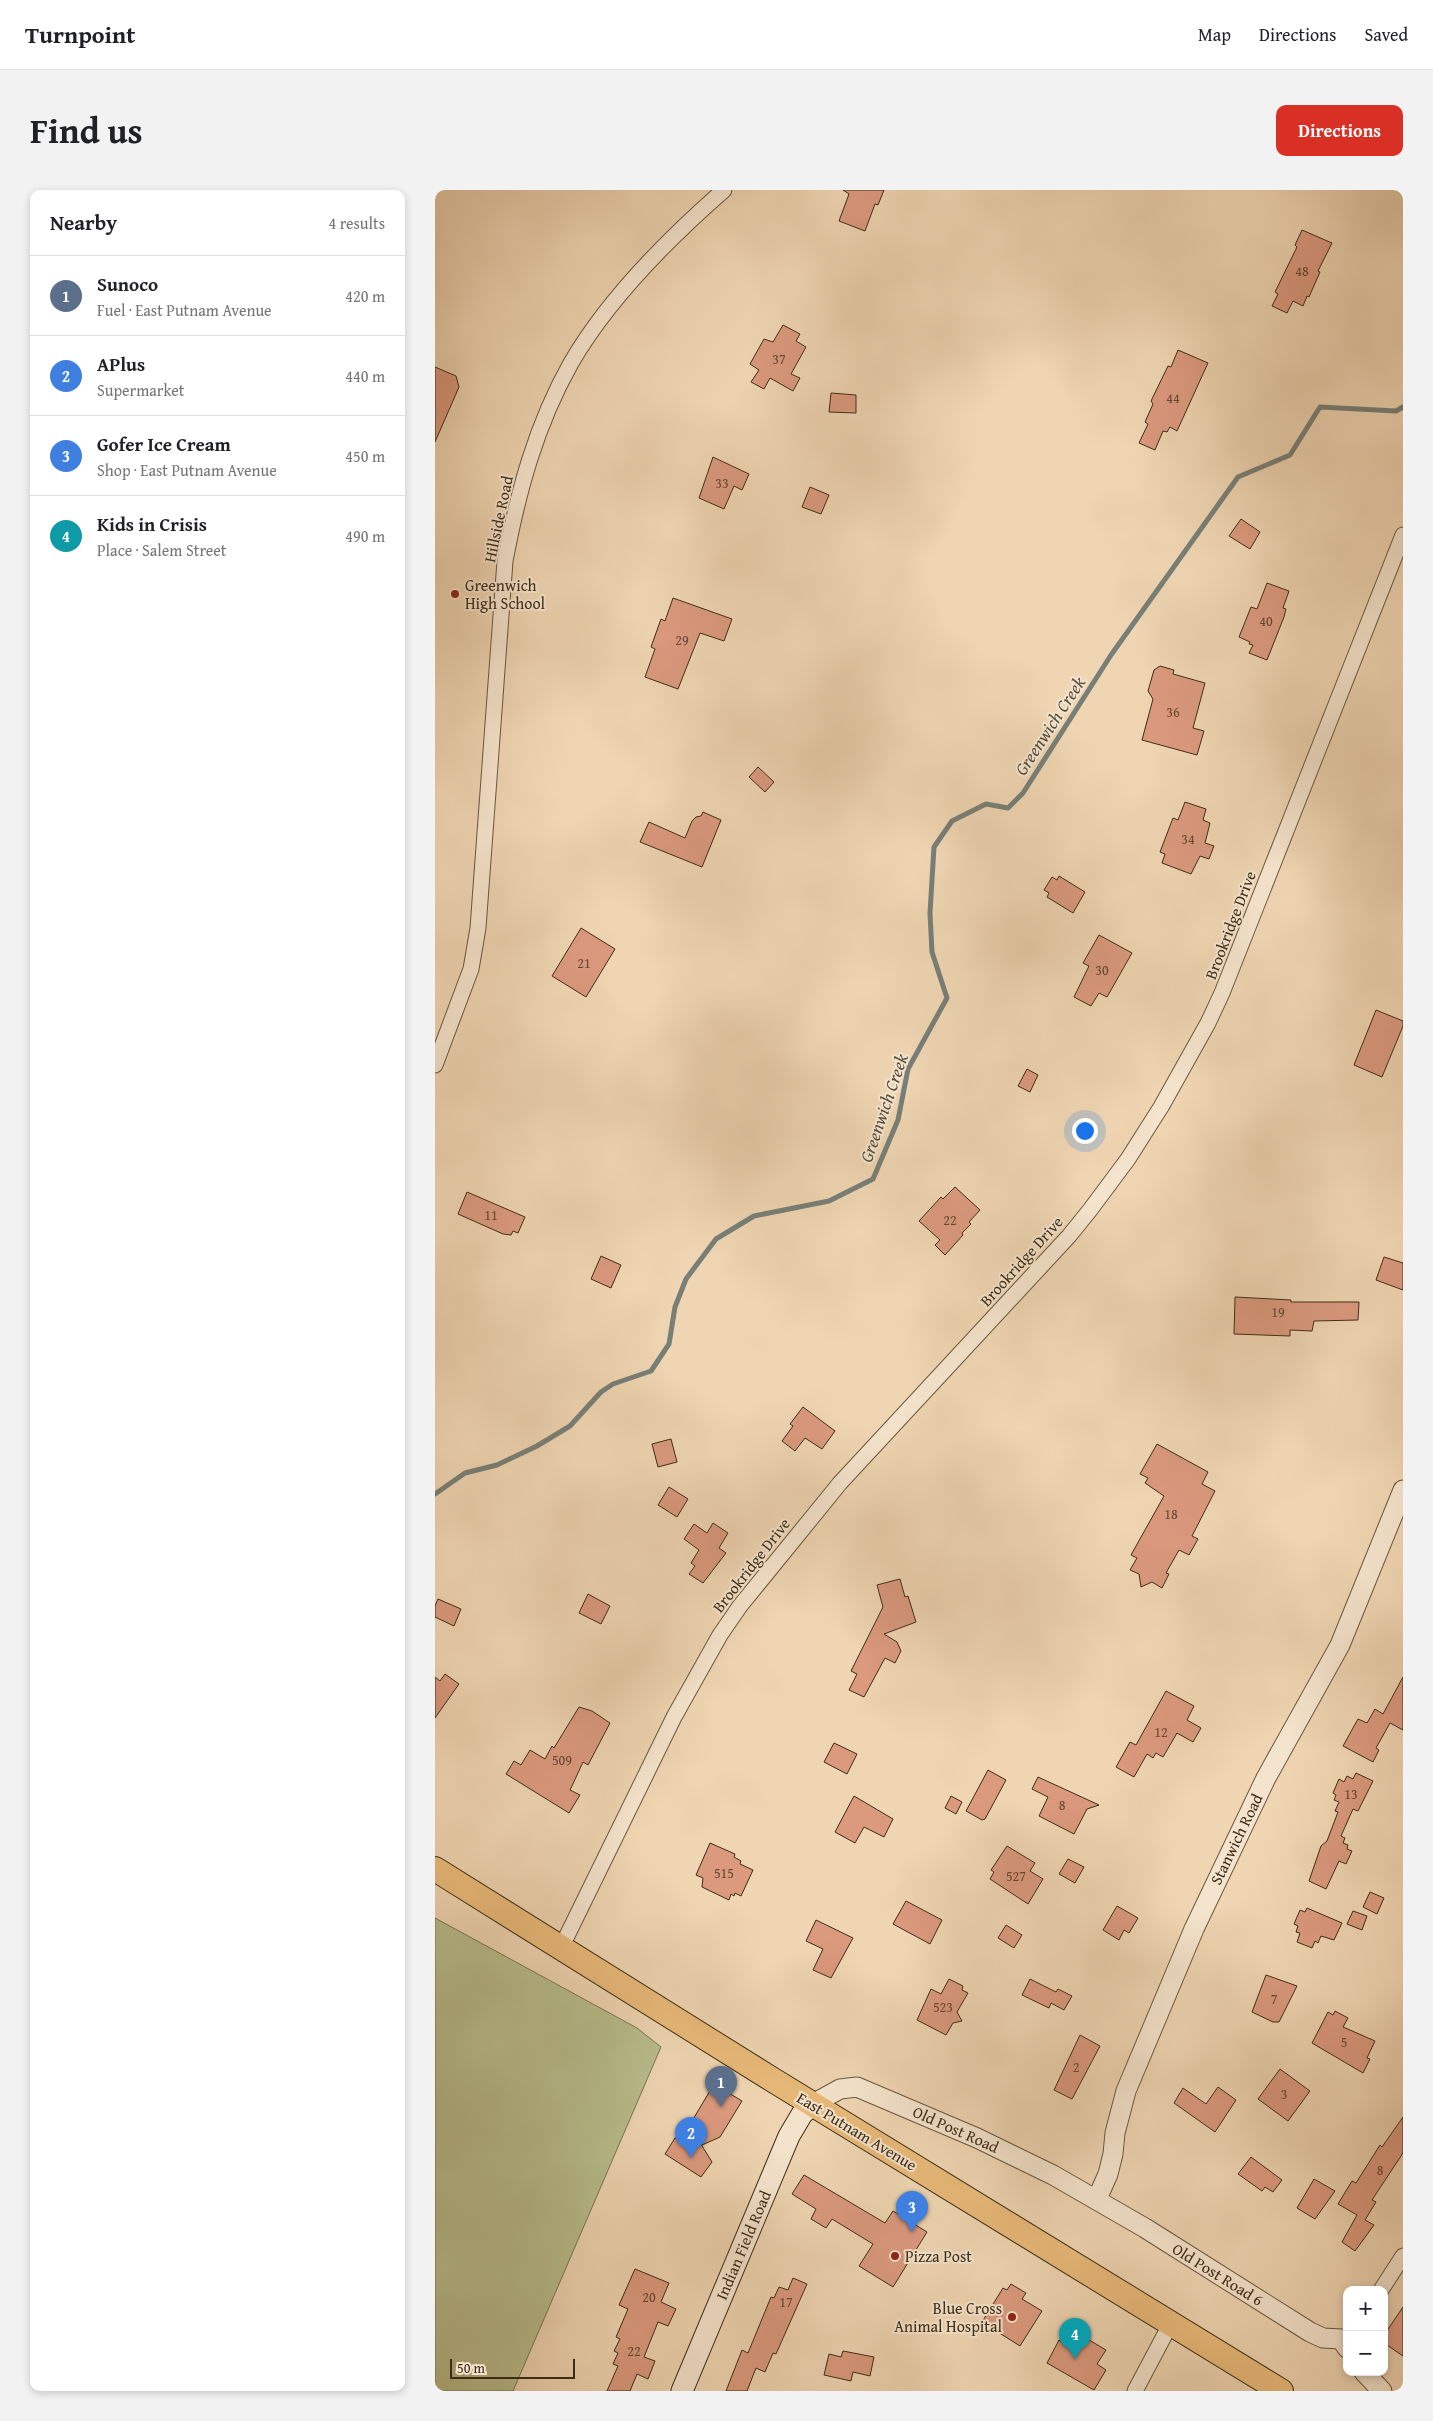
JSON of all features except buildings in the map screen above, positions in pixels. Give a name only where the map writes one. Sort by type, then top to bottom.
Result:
[{"type":"main road","name":"East Putnam Avenue","points":[[435,1869],[813,2104],[1281,2391]]},
{"type":"main road","name":"Indian Field Road","points":[[682,2391],[789,2136],[802,2114],[813,2104]]},
{"type":"street","name":"Hillside Road","points":[[435,1065],[471,969],[477,936],[485,856],[505,561],[529,460],[552,402],[572,362],[629,282],[654,255],[723,190]]},
{"type":"street","name":"Brookridge Drive","points":[[561,1948],[675,1718],[720,1635],[740,1606],[840,1483],[1069,1236],[1128,1159],[1161,1107],[1205,1031],[1222,993],[1403,535]]},
{"type":"street","name":"Stanwich Road","points":[[1097,2199],[1113,2154],[1115,2133],[1126,2090],[1191,1937],[1266,1778],[1340,1645],[1403,1490]]},
{"type":"street","name":"Old Post Road","points":[[813,2104],[827,2095],[848,2087],[869,2091],[1015,2155],[1097,2199]]},
{"type":"street","name":"Old Post Road 6","points":[[1097,2199],[1310,2332],[1323,2338],[1343,2341]]},
{"type":"street","points":[[1384,2286],[1403,2256]]},
{"type":"street","points":[[1135,2391],[1171,2323]]},
{"type":"street","points":[[1368,2376],[1382,2391]]},
{"type":"green space","points":[[435,1918],[637,2028],[661,2047],[513,2391],[435,2391]]},
{"type":"waterway","name":"Greenwich Creek","points":[[435,1494],[465,1473],[497,1465],[537,1446],[570,1426],[601,1392],[613,1384],[651,1371],[669,1344],[675,1307],[686,1279],[716,1239],[754,1216],[829,1201],[873,1179],[898,1120],[908,1069],[947,998],[932,952],[930,913],[934,847],[952,821],[986,804],[1008,808],[1023,793],[1111,655],[1238,477],[1290,455],[1320,407],[1396,411],[1403,407]]},
{"type":"place","name":"Greenwich High School","points":[[455,594]]},
{"type":"place","name":"Sunoco","points":[[721,2107]]},
{"type":"place","name":"APlus","points":[[691,2158]]},
{"type":"place","name":"Gofer Ice Cream","points":[[912,2232]]},
{"type":"place","name":"Pizza Post","points":[[895,2256]]},
{"type":"place","name":"Blue Cross Animal Hospital","points":[[1012,2317]]},
{"type":"place","name":"Kids in Crisis","points":[[1075,2359]]}]
